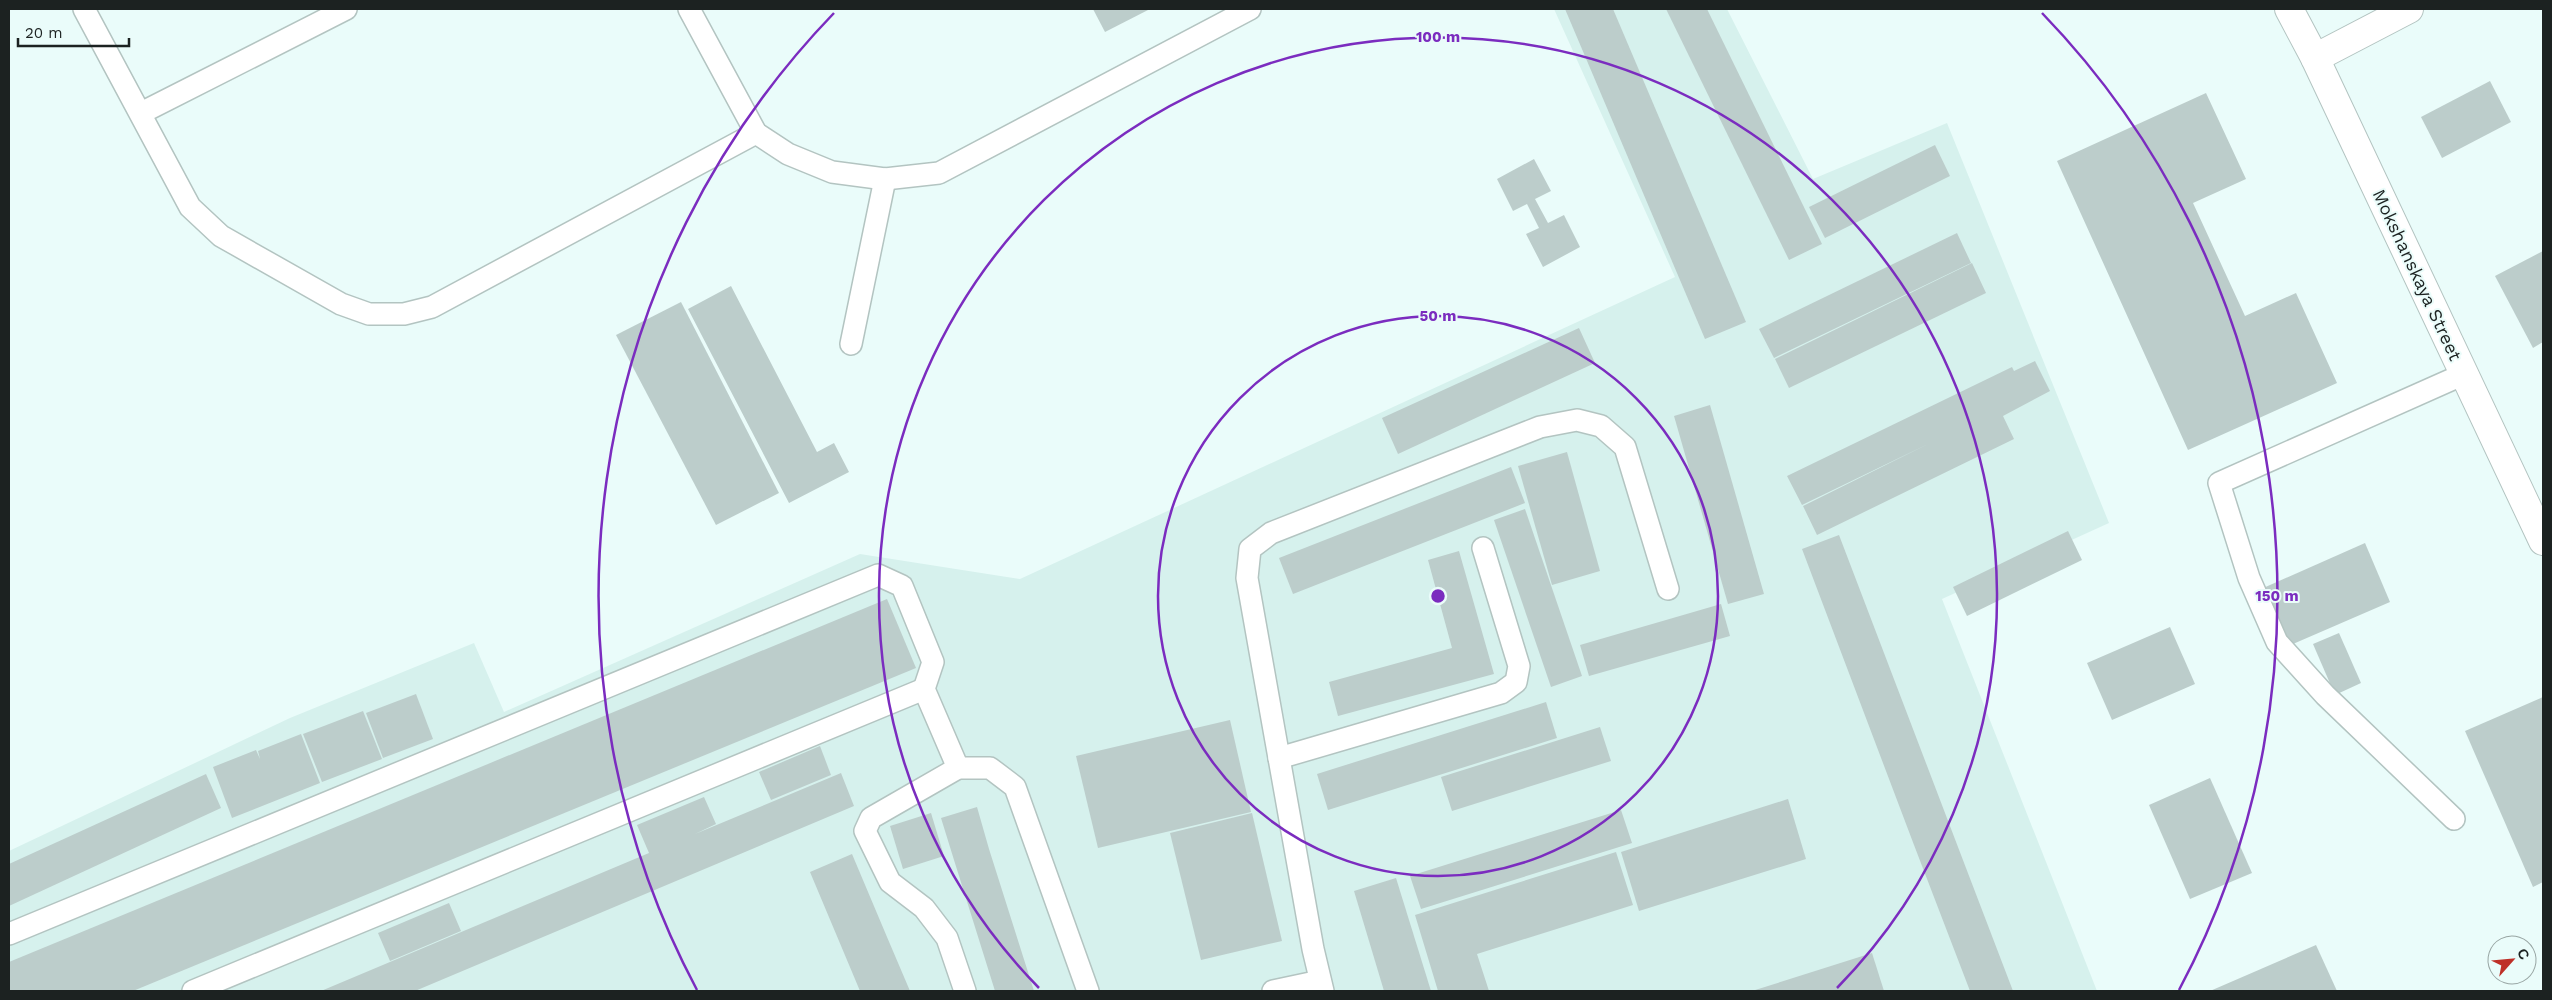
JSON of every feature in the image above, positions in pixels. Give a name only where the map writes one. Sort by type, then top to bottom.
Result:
[{"type":"street","name":"Mokshanskaya Street","points":[[2289,9],[2316,58],[2543,542]]},
{"type":"street","points":[[2316,58],[2409,9]]},
{"type":"lane","points":[[84,9],[190,207],[221,236],[341,304],[369,314],[404,314],[432,307],[756,133]]},
{"type":"lane","points":[[141,113],[346,9]]},
{"type":"lane","points":[[689,9],[756,133],[788,154],[832,172],[885,179],[939,173],[1250,9]]},
{"type":"lane","points":[[851,344],[885,179]]},
{"type":"lane","points":[[2454,819],[2325,695],[2277,642],[2249,578],[2219,483],[2464,374]]},
{"type":"lane","points":[[1272,991],[1321,986],[1247,578],[1250,549],[1272,533],[1540,427],[1577,420],[1601,426],[1625,447],[1668,589]]},
{"type":"lane","points":[[1279,758],[1501,693],[1516,682],[1519,666],[1483,548]]},
{"type":"lane","points":[[9,934],[878,575],[902,586],[933,662],[924,689],[958,768]]},
{"type":"lane","points":[[193,991],[924,689]]},
{"type":"lane","points":[[965,991],[947,938],[924,908],[890,882],[866,830],[871,818],[958,768],[990,768],[1015,787],[1088,991]]},
{"type":"shaded area","points":[[1554,9],[1727,9],[1813,179],[1947,123],[2109,523],[1942,599],[2097,991],[9,991],[9,851],[290,718],[474,643],[504,712],[860,554],[1020,579],[1675,277]]},
{"type":"building","points":[[1093,9],[1150,9],[1105,32]]},
{"type":"building","points":[[1565,9],[1613,9],[1746,322],[1705,339]]},
{"type":"building","points":[[1666,9],[1707,9],[1822,244],[1789,260]]},
{"type":"building","points":[[2490,81],[2511,122],[2442,158],[2421,117]]},
{"type":"building","points":[[2206,93],[2246,179],[2193,203],[2245,316],[2296,293],[2337,383],[2188,450],[2057,161]]},
{"type":"building","points":[[1935,145],[1950,176],[1825,238],[1809,207]]},
{"type":"building","points":[[1534,159],[1551,191],[1535,199],[1548,223],[1564,215],[1580,247],[1543,267],[1526,234],[1539,228],[1527,204],[1513,211],[1497,179]]},
{"type":"building","points":[[1957,233],[1971,263],[1774,358],[1759,329]]},
{"type":"building","points":[[2543,251],[2543,342],[2533,348],[2495,276]]},
{"type":"building","points":[[1972,263],[1986,293],[1789,388],[1775,359]]},
{"type":"building","points":[[731,286],[817,452],[834,443],[849,472],[789,503],[688,309]]},
{"type":"building","points":[[681,302],[779,493],[716,525],[616,335]]},
{"type":"building","points":[[1579,328],[1595,363],[1398,454],[1382,418]]},
{"type":"building","points":[[2035,361],[2050,391],[2003,416],[2014,439],[1817,535],[1803,506],[1928,444],[1802,505],[1787,476],[2012,367],[2014,371]]},
{"type":"building","points":[[1710,405],[1764,594],[1728,604],[1674,416]]},
{"type":"building","points":[[1567,452],[1600,571],[1552,585],[1518,466]]},
{"type":"building","points":[[1511,467],[1525,503],[1293,594],[1279,558]]},
{"type":"building","points":[[1525,509],[1582,676],[1551,687],[1494,520]]},
{"type":"building","points":[[2068,531],[2082,560],[1967,616],[1953,587]]},
{"type":"building","points":[[1839,535],[2013,991],[1970,991],[1914,845],[1802,549]]},
{"type":"building","points":[[2365,543],[2390,602],[2286,647],[2261,589]]},
{"type":"building","points":[[1459,551],[1494,674],[1338,716],[1329,682],[1452,648],[1428,560]]},
{"type":"building","points":[[887,599],[916,668],[133,991],[9,991],[9,962]]},
{"type":"building","points":[[1721,604],[1730,636],[1589,676],[1580,645]]},
{"type":"building","points":[[2170,627],[2195,684],[2112,720],[2087,663]]},
{"type":"building","points":[[2339,633],[2361,683],[2335,695],[2313,644]]},
{"type":"building","points":[[416,694],[433,739],[383,758],[366,713]]},
{"type":"building","points":[[2543,697],[2543,882],[2533,887],[2465,731]]},
{"type":"building","points":[[1546,702],[1557,738],[1328,810],[1317,774]]},
{"type":"building","points":[[363,711],[382,759],[322,782],[303,734]]},
{"type":"building","points":[[1230,720],[1251,812],[1098,848],[1076,756]]},
{"type":"building","points":[[1600,727],[1611,761],[1452,811],[1441,777]]},
{"type":"building","points":[[301,734],[320,783],[232,818],[213,767],[256,750],[260,759],[258,751]]},
{"type":"building","points":[[820,746],[831,775],[771,800],[759,772]]},
{"type":"building","points":[[841,773],[854,806],[415,991],[321,991],[649,853],[637,825],[704,797],[716,824],[695,834]]},
{"type":"building","points":[[206,774],[221,808],[9,906],[9,864]]},
{"type":"building","points":[[2210,778],[2252,873],[2190,899],[2149,805]]},
{"type":"building","points":[[1788,799],[1806,859],[1639,911],[1621,852]]},
{"type":"building","points":[[977,807],[1034,991],[995,991],[954,860],[941,818]]},
{"type":"building","points":[[1621,810],[1632,843],[1421,909],[1410,876]]},
{"type":"building","points":[[931,813],[944,856],[903,869],[890,826]]},
{"type":"building","points":[[1252,813],[1282,941],[1201,960],[1170,833]]},
{"type":"building","points":[[1616,852],[1633,905],[1477,954],[1489,991],[1438,991],[1415,915]]},
{"type":"building","points":[[852,854],[910,991],[860,991],[810,872]]},
{"type":"building","points":[[1396,878],[1431,991],[1384,991],[1354,891]]},
{"type":"building","points":[[449,903],[461,931],[390,961],[378,933]]},
{"type":"building","points":[[2316,945],[2337,991],[2210,991]]},
{"type":"building","points":[[1872,953],[1884,991],[1752,991]]}]
